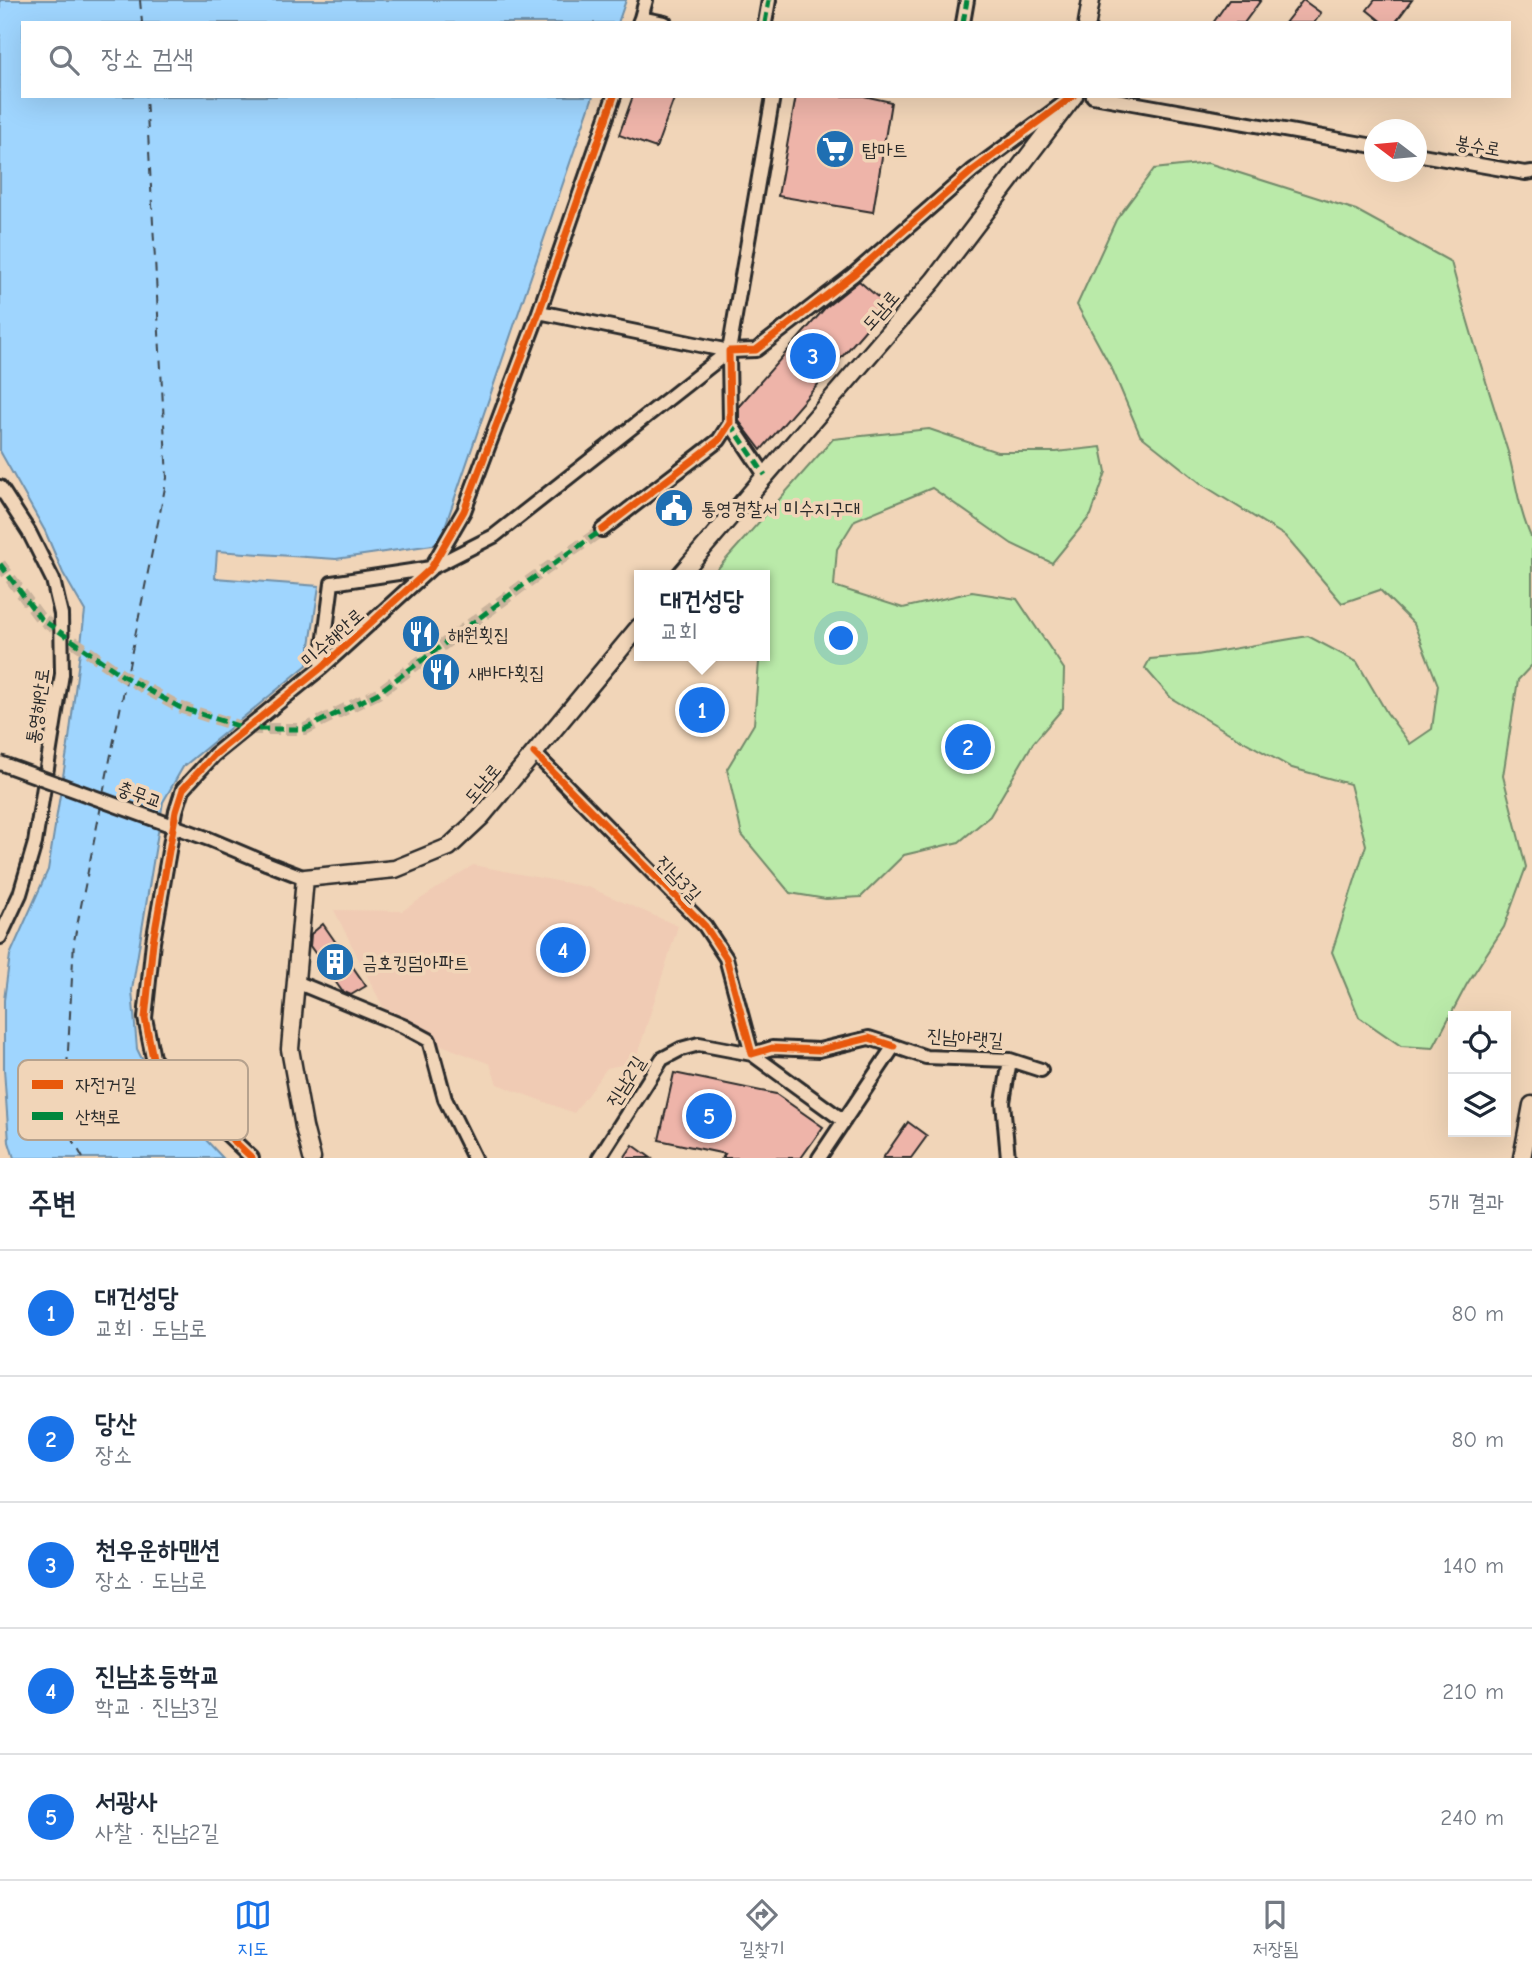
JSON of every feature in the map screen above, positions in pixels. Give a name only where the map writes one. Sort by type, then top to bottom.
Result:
[{"type":"main road","points":[[1087,21],[1091,0]]},
{"type":"main road","name":"도남로","points":[[684,570],[934,280],[1072,98]]},
{"type":"main road","name":"도남로","points":[[305,878],[395,869],[449,847],[481,817],[634,634]]},
{"type":"main road","points":[[305,878],[289,1049],[312,1158]]},
{"type":"main road","points":[[1522,1158],[1532,1105]]},
{"type":"street","points":[[640,20],[646,0]]},
{"type":"street","points":[[765,21],[769,0]]},
{"type":"street","points":[[963,21],[967,0]]},
{"type":"street","name":"미수해안로","points":[[155,1060],[145,1018],[153,942],[176,811],[183,789],[214,755],[321,668],[431,568],[464,511],[540,312],[613,98]]},
{"type":"street","points":[[765,475],[730,423],[729,351],[773,98]]},
{"type":"street","points":[[540,312],[729,351],[757,350],[853,275],[972,171],[1071,98]]},
{"type":"street","points":[[1104,98],[1364,144]]},
{"type":"street","name":"봉수로","points":[[1427,156],[1532,172]]},
{"type":"street","points":[[321,668],[332,583],[431,568],[494,536],[729,351]]},
{"type":"street","points":[[602,530],[719,440],[730,423]]},
{"type":"street","name":"통영해안로","points":[[0,487],[29,532],[53,580],[61,614],[62,674],[35,843],[20,894],[1,934]]},
{"type":"street","name":"진남3길","points":[[534,753],[705,926],[726,958],[752,1054]]},
{"type":"street","name":"충무교","points":[[0,763],[209,839],[305,878]]},
{"type":"street","points":[[296,982],[403,1026],[429,1040],[445,1100],[474,1158]]},
{"type":"street","name":"진남아랫길","points":[[752,1054],[772,1048],[819,1050],[869,1038],[926,1057],[1010,1059],[1041,1070]]},
{"type":"street","name":"진남2길","points":[[599,1158],[662,1059],[681,1049],[699,1044],[752,1054],[844,1121]]},
{"type":"street","points":[[819,1158],[894,1046]]},
{"type":"street","points":[[1008,1158],[1003,1102],[1010,1059]]},
{"type":"street","name":"미수해안로","points":[[233,1140],[252,1158]]},
{"type":"shaded area","points":[[473,865],[588,887],[678,926],[635,1062],[607,1068],[574,1113],[497,1084],[490,1064],[436,1043],[383,1007],[334,910],[402,911]]},
{"type":"green space","points":[[1208,163],[1356,210],[1451,262],[1532,539],[1532,665],[1518,680],[1503,776],[1526,867],[1504,927],[1453,1011],[1448,1011],[1448,1020],[1433,1048],[1401,1046],[1359,1017],[1332,952],[1366,845],[1350,784],[1292,768],[1229,733],[1171,698],[1145,668],[1150,659],[1197,655],[1308,636],[1357,662],[1387,713],[1410,744],[1432,729],[1438,685],[1414,624],[1380,590],[1342,603],[1285,536],[1203,485],[1140,435],[1113,371],[1077,305],[1116,220],[1154,169]]},
{"type":"green space","points":[[929,429],[997,452],[1056,452],[1101,447],[1106,472],[1091,515],[1052,563],[1012,544],[932,488],[855,520],[837,549],[834,586],[903,608],[972,592],[1017,599],[1064,669],[1063,708],[1033,743],[990,816],[959,842],[904,855],[861,897],[826,899],[790,893],[742,835],[727,769],[754,724],[758,661],[770,661],[770,570],[716,570],[833,439]]},
{"type":"water","points":[[0,0],[626,0],[619,21],[21,21],[21,98],[592,98],[439,544],[336,559],[217,551],[215,578],[319,586],[307,665],[183,767],[163,802],[132,990],[137,1049],[142,1060],[18,1060],[18,1140],[206,1140],[223,1158],[14,1158],[9,1142],[4,1069],[4,1000],[10,955],[48,870],[69,739],[85,611],[63,573],[45,531],[0,451]]},
{"type":"building","points":[[1229,0],[1261,0],[1245,21],[1214,21]]},
{"type":"building","points":[[1303,0],[1321,13],[1315,21],[1287,21]]},
{"type":"building","points":[[1375,0],[1412,0],[1396,21],[1381,21],[1367,10]]},
{"type":"building","points":[[632,98],[674,98],[656,148],[619,135]]},
{"type":"building","name":"탑마트","points":[[796,98],[873,98],[891,102],[873,212],[778,196]]},
{"type":"building","points":[[859,281],[887,305],[761,450],[739,421],[739,406],[825,308]]},
{"type":"building","name":"금호킹덤아파트","points":[[323,924],[366,986],[351,995],[342,991],[310,946],[311,934]]},
{"type":"building","points":[[674,1073],[776,1094],[823,1127],[801,1158],[722,1158],[725,1154],[659,1140]]},
{"type":"building","points":[[908,1122],[927,1136],[911,1158],[883,1158]]},
{"type":"building","points":[[633,1145],[651,1158],[624,1158]]},
{"type":"ferry route","points":[[140,0],[142,21]]},
{"type":"ferry route","points":[[103,794],[167,478],[146,98]]},
{"type":"ferry route","points":[[67,1060],[74,941],[101,806]]},
{"type":"ferry route","points":[[73,1140],[83,1158]]},
{"type":"tunnel","points":[[0,564],[40,618],[123,676],[179,707],[247,729],[305,729],[378,693],[602,530]]},
{"type":"marked path","points":[[765,21],[769,0]]},
{"type":"marked path","points":[[963,21],[967,0]]},
{"type":"marked path","points":[[730,423],[765,475]]},
{"type":"marked path","points":[[0,564],[40,618],[123,676],[179,707],[247,729],[305,729],[378,693],[602,530]]},
{"type":"cycle path","points":[[155,1060],[145,1018],[153,942],[176,811],[183,789],[214,755],[321,668],[431,568],[464,511],[539,312],[613,98]]},
{"type":"cycle path","points":[[602,530],[719,440],[730,423],[729,351],[756,350],[853,275],[972,171],[1070,98]]},
{"type":"cycle path","points":[[534,753],[705,926],[726,958],[752,1054],[772,1048],[819,1050],[869,1038],[894,1046]]},
{"type":"cycle path","points":[[233,1140],[252,1158]]},
{"type":"place","name":"탑마트","points":[[835,149]]},
{"type":"place","name":"천우운하맨션","points":[[813,356]]},
{"type":"place","name":"통영경찰서 미수지구대","points":[[674,508]]},
{"type":"place","name":"해원횟집","points":[[421,634]]},
{"type":"place","name":"새바다횟집","points":[[441,672]]},
{"type":"place","name":"대건성당","points":[[702,710]]},
{"type":"place","name":"당산","points":[[968,747]]},
{"type":"place","name":"진남초등학교","points":[[563,950]]},
{"type":"place","name":"금호킹덤아파트","points":[[335,962]]},
{"type":"place","name":"서광사","points":[[709,1116]]}]
